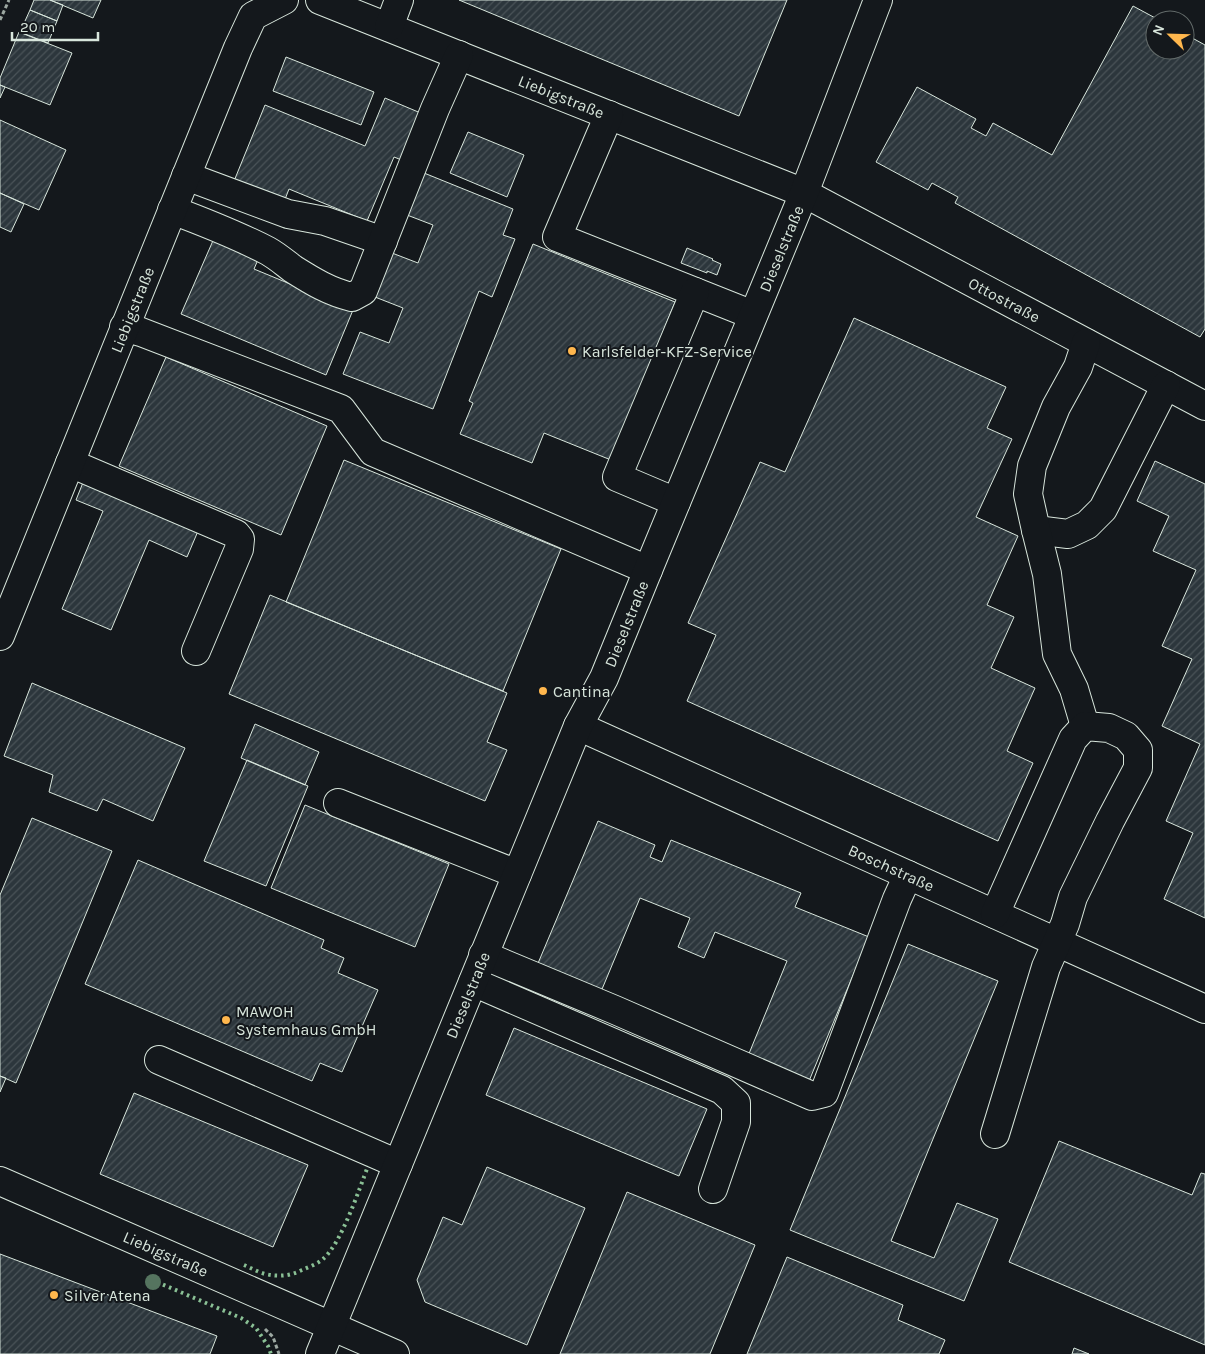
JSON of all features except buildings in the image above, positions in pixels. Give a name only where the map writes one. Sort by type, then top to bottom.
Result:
[{"type":"street","name":"Liebigstraße","points":[[0,636],[238,48],[253,16],[284,0]]},
{"type":"street","name":"Liebigstraße","points":[[320,0],[804,193]]},
{"type":"street","points":[[389,27],[399,0]]},
{"type":"street","name":"Dieselstraße","points":[[320,1354],[578,726],[604,678],[804,193],[878,0]]},
{"type":"street","points":[[172,210],[248,241],[270,252],[318,284],[352,297],[362,291],[435,109],[459,55]]},
{"type":"street","points":[[609,115],[557,237],[753,315]]},
{"type":"street","points":[[186,176],[288,214],[325,221],[383,241]]},
{"type":"street","name":"Ottostraße","points":[[804,193],[1205,406]]},
{"type":"street","points":[[676,502],[617,477],[695,292]]},
{"type":"street","points":[[124,327],[341,409],[372,452],[648,570]]},
{"type":"street","points":[[1085,726],[1074,690],[1057,654],[1047,574],[1028,494],[1032,466],[1056,407],[1078,367],[1086,343]]},
{"type":"street","points":[[1036,530],[1068,534],[1087,525],[1103,509],[1166,385]]},
{"type":"street","points":[[70,463],[236,534],[240,539],[239,549],[196,652]]},
{"type":"street","name":"Boschstraße","points":[[578,726],[1205,1010]]},
{"type":"street","points":[[995,914],[1073,739],[1085,726]]},
{"type":"street","points":[[995,1134],[1046,967],[1065,924],[1073,897],[1138,768],[1138,750],[1126,736],[1109,728],[1085,726]]},
{"type":"street","points":[[338,803],[517,874]]},
{"type":"street","points":[[483,955],[812,1096],[824,1093],[897,899],[908,875]]},
{"type":"street","points":[[473,982],[722,1090],[736,1103],[736,1122],[713,1188]]},
{"type":"street","points":[[159,1060],[398,1164]]},
{"type":"street","name":"Liebigstraße","points":[[0,1181],[395,1354]]},
{"type":"path","points":[[0,20],[9,0]]},
{"type":"hedge","points":[[244,1265],[265,1274],[289,1275],[316,1264],[323,1259],[330,1252],[343,1229],[368,1166]]},
{"type":"hedge","points":[[157,1282],[241,1318],[256,1328],[271,1354]]},
{"type":"place","name":"Karlsfelder-KFZ-Service","points":[[572,351]]},
{"type":"place","name":"Cantina","points":[[543,691]]},
{"type":"place","name":"MAWOH Systemhaus GmbH","points":[[226,1020]]},
{"type":"place","name":"Silver Atena","points":[[54,1295]]}]
